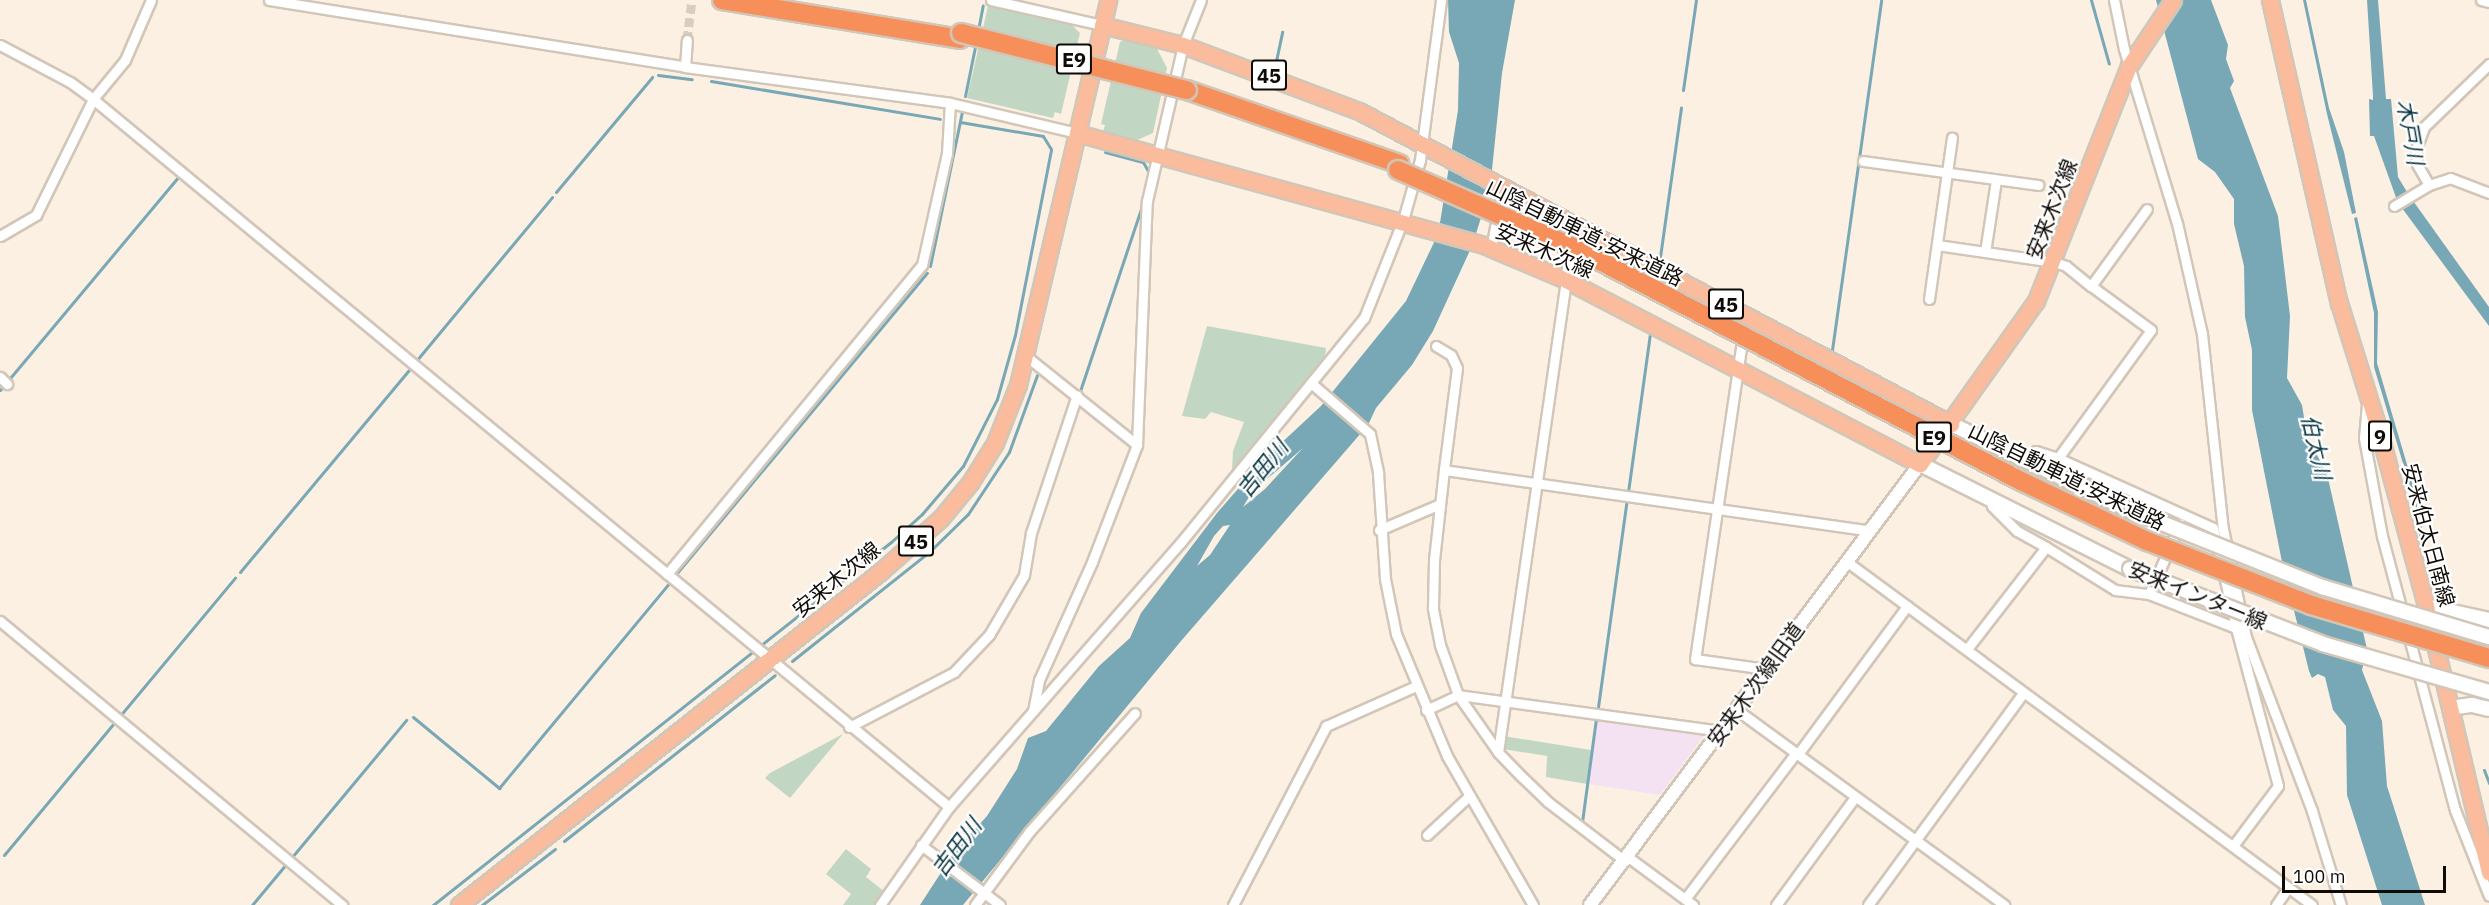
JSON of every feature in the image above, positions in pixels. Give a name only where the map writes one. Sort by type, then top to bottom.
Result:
[{"type":"highway","name":"山陰自動車道;安来道路","points":[[722,0],[960,36]]},
{"type":"highway","name":"山陰自動車道;安来道路","points":[[769,0],[960,36],[1186,93],[1399,167],[1591,249],[2013,471],[2140,531],[2312,599],[2489,652]]},
{"type":"highway","name":"山陰自動車道;安来道路","points":[[1399,167],[1636,279],[1880,409],[2108,523],[2300,601],[2489,658]]},
{"type":"main road","name":"安来木次線","points":[[459,905],[880,572],[953,505],[995,443],[1026,356],[1108,0]]},
{"type":"main road","name":"安来木次線","points":[[1077,133],[1407,221],[1489,247],[1566,280],[1920,464],[2022,326],[2054,262],[2129,66],[2138,49],[2173,0]]},
{"type":"main road","name":"安来伯太日南線","points":[[2270,0],[2339,303],[2367,403],[2380,435],[2426,606],[2489,873]]},
{"type":"main road","name":"安来木次線","points":[[1102,25],[1184,45],[1310,90],[1424,145],[1951,424]]},
{"type":"main road","points":[[1951,424],[2132,511],[2243,558],[2322,587],[2489,637]]},
{"type":"main road","name":"安来インター線","points":[[1920,464],[2130,569],[2323,644],[2489,692]]},
{"type":"main road","points":[[2426,606],[2489,620]]},
{"type":"main road","points":[[2450,708],[2472,705],[2489,709]]},
{"type":"street","points":[[0,236],[36,215],[93,99],[125,60],[151,0]]},
{"type":"street","points":[[269,0],[685,68],[950,104],[1077,133]]},
{"type":"street","points":[[991,0],[1102,25]]},
{"type":"street","points":[[1034,711],[1039,680],[1092,562],[1137,445],[1146,214],[1157,154],[1184,45],[1201,0]]},
{"type":"street","points":[[880,905],[924,847],[949,807],[1181,542],[1313,385],[1364,318],[1407,221],[1424,145],[1441,0]]},
{"type":"street","points":[[2114,0],[2129,66],[2177,223],[2202,333],[2223,529],[2242,638],[2278,786],[2233,846]]},
{"type":"street","points":[[2481,0],[2489,2]]},
{"type":"street","points":[[685,68],[687,40]]},
{"type":"street","points":[[0,45],[56,74],[93,99],[849,727],[949,807]]},
{"type":"street","points":[[2429,185],[2417,164],[2416,149],[2424,127],[2489,64]]},
{"type":"street","points":[[667,574],[922,265],[947,153],[950,104]]},
{"type":"street","points":[[1929,299],[1952,138]]},
{"type":"street","points":[[1863,161],[2038,185]]},
{"type":"street","points":[[2394,207],[2429,185],[2450,178],[2489,193]]},
{"type":"street","points":[[1985,252],[1996,180]]},
{"type":"street","points":[[1489,247],[1502,186]]},
{"type":"street","points":[[2091,286],[2147,209]]},
{"type":"street","points":[[1498,752],[1566,280],[1570,222]]},
{"type":"street","points":[[1937,245],[2054,262],[2066,266],[2151,330],[2058,458]]},
{"type":"street","points":[[1746,314],[1695,659],[1766,669]]},
{"type":"street","points":[[1436,346],[1451,355],[1457,368],[1440,504],[1433,609],[1440,645],[1458,694],[1498,752],[1548,802],[1689,902],[1907,606]]},
{"type":"street","points":[[1026,356],[1137,445]]},
{"type":"street","points":[[1313,385],[1370,434],[1378,473],[1379,530],[1396,634],[1426,710],[1470,796],[1533,905]]},
{"type":"street","points":[[849,727],[954,672],[989,635],[1024,575],[1031,533],[1077,395]]},
{"type":"street","points":[[2367,403],[2364,438],[2382,536],[2455,810],[2489,896]]},
{"type":"street","points":[[2022,459],[2036,451],[2058,458],[2183,517],[2213,528],[2223,529]]},
{"type":"street","name":"安来木次線旧道","points":[[1590,905],[1920,464]]},
{"type":"street","points":[[1444,470],[1717,507],[1870,531]]},
{"type":"street","points":[[1992,499],[1992,506],[2017,531],[2115,591],[2149,594],[2236,628]]},
{"type":"street","points":[[1379,530],[1440,504]]},
{"type":"street","points":[[2149,594],[2183,517]]},
{"type":"street","points":[[2213,528],[2236,628],[2312,811],[2341,905]]},
{"type":"street","points":[[1967,649],[2046,547]]},
{"type":"street","points":[[1846,561],[2312,905]]},
{"type":"street","points":[[0,621],[342,905]]},
{"type":"street","points":[[1233,905],[1326,726],[1416,686]]},
{"type":"street","points":[[1868,905],[2023,693]]},
{"type":"street","points":[[1426,710],[1458,694],[1721,731]]},
{"type":"street","points":[[1737,710],[2004,905]]},
{"type":"street","points":[[975,905],[982,892],[1029,832],[1135,713]]},
{"type":"street","points":[[1427,835],[1470,796]]},
{"type":"street","points":[[1776,905],[1855,797]]},
{"type":"street","points":[[924,847],[1000,905]]},
{"type":"street","points":[[2276,905],[2288,888]]},
{"type":"shaded area","points":[[1598,717],[1705,732],[1705,734],[1660,795],[1589,784]]},
{"type":"green space","points":[[988,6],[1072,25],[1080,33],[1061,114],[1055,112],[1053,118],[967,98]]},
{"type":"green space","points":[[1126,39],[1155,45],[1167,68],[1153,133],[1135,141],[1103,132],[1105,125],[1101,124],[1120,42]]},
{"type":"green space","points":[[1207,326],[1326,348],[1325,358],[1232,470],[1233,451],[1244,422],[1211,412],[1205,419],[1182,416]]},
{"type":"green space","points":[[843,734],[790,798],[765,778],[770,773]]},
{"type":"green space","points":[[1503,736],[1591,750],[1587,784],[1546,777],[1547,756],[1503,749]]},
{"type":"green space","points":[[846,849],[871,869],[866,877],[885,892],[874,905],[843,905],[851,894],[826,874]]},
{"type":"water","points":[[1448,0],[1515,0],[1502,73],[1490,189],[1474,240],[1439,229],[1458,110],[1459,63],[1449,32]]},
{"type":"water","points":[[2156,0],[2211,0],[2228,45],[2226,59],[2234,81],[2230,88],[2278,216],[2290,316],[2287,378],[2302,405],[2307,436],[2327,474],[2367,649],[2362,670],[2382,721],[2387,786],[2425,905],[2382,905],[2347,795],[2346,726],[2333,710],[2325,677],[2318,674],[2312,678],[2309,671],[2282,562],[2252,410],[2252,350],[2245,317],[2244,266],[2234,224],[2234,199],[2215,172],[2198,159]]},
{"type":"water","points":[[2303,0],[2306,0],[2329,108],[2344,152],[2356,213],[2352,214],[2327,114]]},
{"type":"water","points":[[2367,0],[2378,0],[2386,99],[2391,99],[2398,177],[2410,197],[2398,203],[2374,136],[2370,136],[2369,99],[2373,100],[2373,96]]},
{"type":"water","points":[[2411,198],[2489,307],[2489,326],[2399,204]]},
{"type":"water","points":[[2357,217],[2378,312],[2377,363],[2411,478],[2424,538],[2420,539],[2408,480],[2374,367],[2374,313],[2354,218]]},
{"type":"water","name":"吉田川","points":[[1438,234],[1472,246],[1433,331],[1412,365],[1376,408],[1368,425],[1181,641],[963,905],[920,905],[955,851],[987,816],[1017,769],[1028,738],[1046,731],[1099,666],[1130,638],[1141,613],[1217,513],[1264,459],[1321,406],[1406,301]],"holes":[[[1303,448],[1265,489],[1243,507],[1252,492]],[[1230,525],[1210,555],[1197,566],[1214,536],[1223,526]]]},
{"type":"waterway","points":[[1683,90],[1696,0]]},
{"type":"waterway","points":[[1832,350],[1881,0]]},
{"type":"waterway","points":[[2091,0],[2109,64]]},
{"type":"waterway","points":[[978,30],[983,5]]},
{"type":"waterway","points":[[1276,61],[1282,32]]},
{"type":"waterway","points":[[965,96],[976,42]]},
{"type":"waterway","points":[[658,75],[692,79]]},
{"type":"waterway","points":[[556,192],[652,77]]},
{"type":"waterway","points":[[711,81],[940,119]]},
{"type":"waterway","points":[[1660,257],[1681,107]]},
{"type":"waterway","points":[[930,266],[962,112]]},
{"type":"waterway","points":[[433,905],[891,542],[922,514],[963,466],[997,399],[1015,335],[1051,149],[1043,136],[960,122]]},
{"type":"waterway","points":[[1105,152],[1143,162],[1149,173]]},
{"type":"waterway","points":[[186,172],[363,316]]},
{"type":"waterway","points":[[0,390],[180,175]]},
{"type":"waterway","points":[[416,361],[552,197]]},
{"type":"waterway","points":[[1079,394],[1143,203]]},
{"type":"waterway","points":[[676,574],[927,273]]},
{"type":"waterway","points":[[1628,492],[1650,334]]},
{"type":"waterway","points":[[240,572],[409,370]]},
{"type":"waterway","points":[[792,661],[928,553],[968,514],[1009,452],[1037,375]]},
{"type":"waterway","points":[[1598,707],[1627,498]]},
{"type":"waterway","points":[[4,855],[235,578]]},
{"type":"waterway","points":[[413,717],[499,788],[669,583]]},
{"type":"waterway","points":[[564,841],[775,675]]},
{"type":"waterway","points":[[1582,822],[1596,719]]},
{"type":"waterway","points":[[252,905],[406,720]]},
{"type":"waterway","points":[[2484,770],[2489,783]]},
{"type":"waterway","points":[[482,905],[555,849]]},
{"type":"tunnel","points":[[687,40],[692,0]]},
{"type":"water label","name":"木戸川","points":[[2411,132]]},
{"type":"water label","name":"伯太川","points":[[2317,447]]}]
